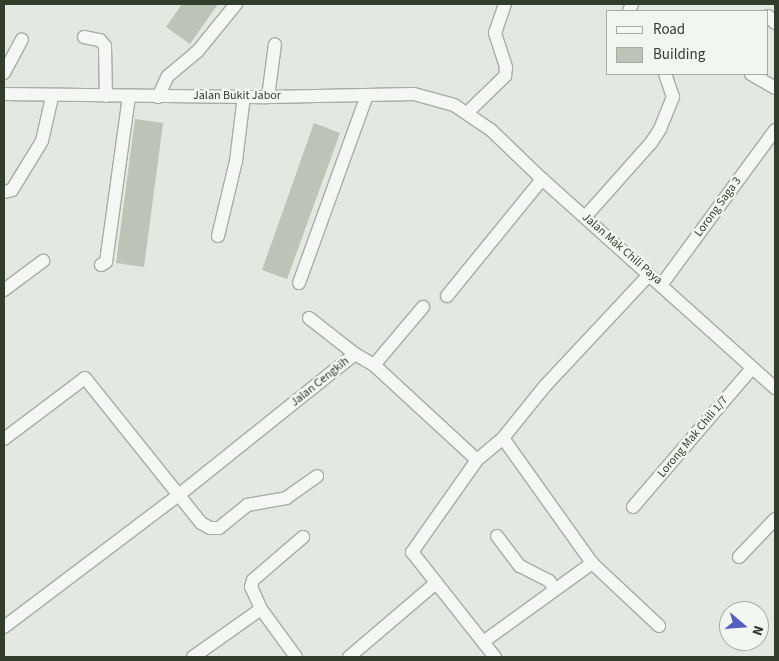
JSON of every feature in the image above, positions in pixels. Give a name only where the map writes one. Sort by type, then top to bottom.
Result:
[{"type":"street","points":[[158,97],[168,76],[197,52],[236,4]]},
{"type":"street","points":[[468,112],[505,76],[506,67],[495,33],[505,4]]},
{"type":"street","points":[[84,37],[100,40],[105,46],[106,96]]},
{"type":"street","points":[[4,72],[22,39]]},
{"type":"street","points":[[268,97],[275,44]]},
{"type":"street","points":[[585,217],[651,143],[660,129],[673,97],[665,75]]},
{"type":"street","points":[[753,75],[775,88]]},
{"type":"street","name":"Jalan Bukit Jabor","points":[[4,94],[52,97],[268,97],[414,94],[468,112]]},
{"type":"street","points":[[299,283],[367,94]]},
{"type":"street","points":[[102,264],[106,262],[129,96]]},
{"type":"street","points":[[218,236],[236,161],[244,96]]},
{"type":"street","points":[[4,192],[12,190],[42,142],[52,97]]},
{"type":"street","name":"Jalan Mak Chili Paya","points":[[468,112],[491,130],[542,179],[649,275],[662,284],[775,388]]},
{"type":"street","name":"Lorong Saga 3","points":[[662,284],[775,130]]},
{"type":"street","points":[[447,296],[542,179]]},
{"type":"street","points":[[4,290],[43,261]]},
{"type":"street","points":[[495,657],[413,556],[414,548],[477,460],[503,438],[544,386],[649,275]]},
{"type":"street","points":[[374,365],[423,307]]},
{"type":"street","points":[[309,318],[355,354]]},
{"type":"street","name":"Jalan Cengkih","points":[[4,627],[180,494],[355,354],[374,365],[477,460]]},
{"type":"street","name":"Lorong Mak Chili 1/7","points":[[634,506],[752,368]]},
{"type":"street","points":[[4,439],[85,378],[180,494],[201,523],[215,529],[247,505],[286,498],[317,476]]},
{"type":"street","points":[[503,438],[592,563],[659,626]]},
{"type":"street","points":[[739,557],[775,519]]},
{"type":"street","points":[[497,536],[520,566],[549,581],[555,589]]},
{"type":"street","points":[[296,657],[252,594],[253,580],[303,537]]},
{"type":"street","points":[[483,642],[592,563]]},
{"type":"street","points":[[349,657],[436,583]]},
{"type":"street","points":[[193,657],[261,609]]},
{"type":"building","points":[[182,4],[218,4],[190,44],[166,27]]},
{"type":"building","points":[[135,119],[163,123],[144,267],[116,263]]},
{"type":"building","points":[[314,123],[340,133],[287,279],[262,270]]}]
